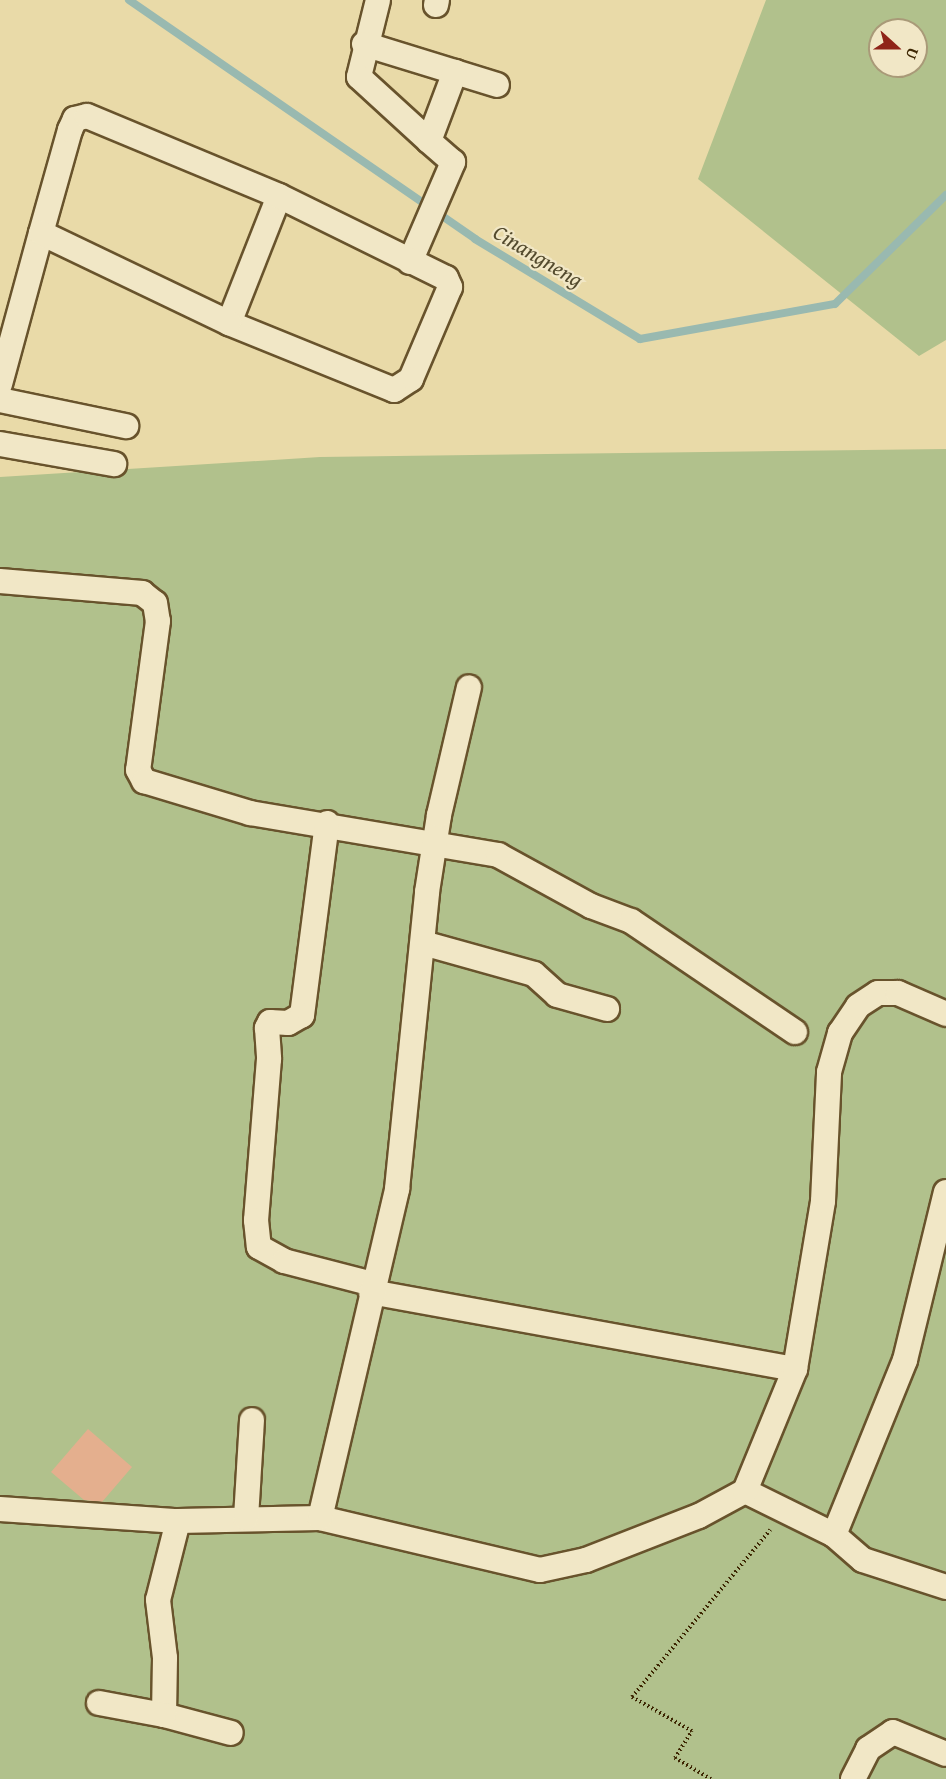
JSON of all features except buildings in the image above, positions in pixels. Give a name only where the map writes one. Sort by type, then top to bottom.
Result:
[{"type":"street","points":[[378,0],[364,44],[359,77],[452,160],[450,172],[410,262]]},
{"type":"street","points":[[364,44],[497,85]]},
{"type":"street","points":[[429,141],[455,72]]},
{"type":"street","points":[[0,384],[41,233],[70,130],[75,119],[87,116],[279,196],[446,279],[450,287],[411,379],[394,390],[229,323],[41,233]]},
{"type":"street","points":[[229,323],[279,196]]},
{"type":"street","points":[[0,400],[126,426]]},
{"type":"street","points":[[0,444],[114,464]]},
{"type":"street","points":[[0,581],[142,593],[155,603],[158,621],[138,770],[144,780],[250,813],[435,841],[498,855],[591,906],[631,921],[795,1032]]},
{"type":"street","points":[[320,1518],[397,1189],[435,841],[470,687]]},
{"type":"street","points":[[327,823],[302,1015],[288,1023],[270,1022],[267,1028],[259,1247],[284,1261],[372,1288],[795,1369]]},
{"type":"street","points":[[423,943],[534,974],[557,996],[607,1009]]},
{"type":"street","points":[[0,1509],[178,1521],[320,1518],[540,1570],[634,1544],[744,1491],[795,1369],[823,1201],[829,1072],[840,1033],[858,1006],[878,993],[898,993],[946,1014]]},
{"type":"street","points":[[834,1535],[905,1360],[946,1192]]},
{"type":"street","points":[[246,1518],[252,1420]]},
{"type":"street","points":[[744,1491],[787,1509],[834,1535],[863,1560],[946,1587]]},
{"type":"street","points":[[164,1715],[165,1658],[158,1600],[178,1521]]},
{"type":"street","points":[[99,1703],[164,1715],[231,1733]]},
{"type":"street","points":[[853,1779],[868,1749],[893,1732],[946,1754]]},
{"type":"path","points":[[711,1779],[675,1758],[692,1731],[632,1697],[787,1509]]},
{"type":"green space","points":[[766,0],[946,0],[946,340],[919,356],[698,179]]},
{"type":"green space","points":[[946,449],[946,1779],[0,1779],[0,477],[320,457]]},
{"type":"waterway","name":"Cinangneng","points":[[129,0],[475,239],[640,339],[835,304],[946,195]]}]
